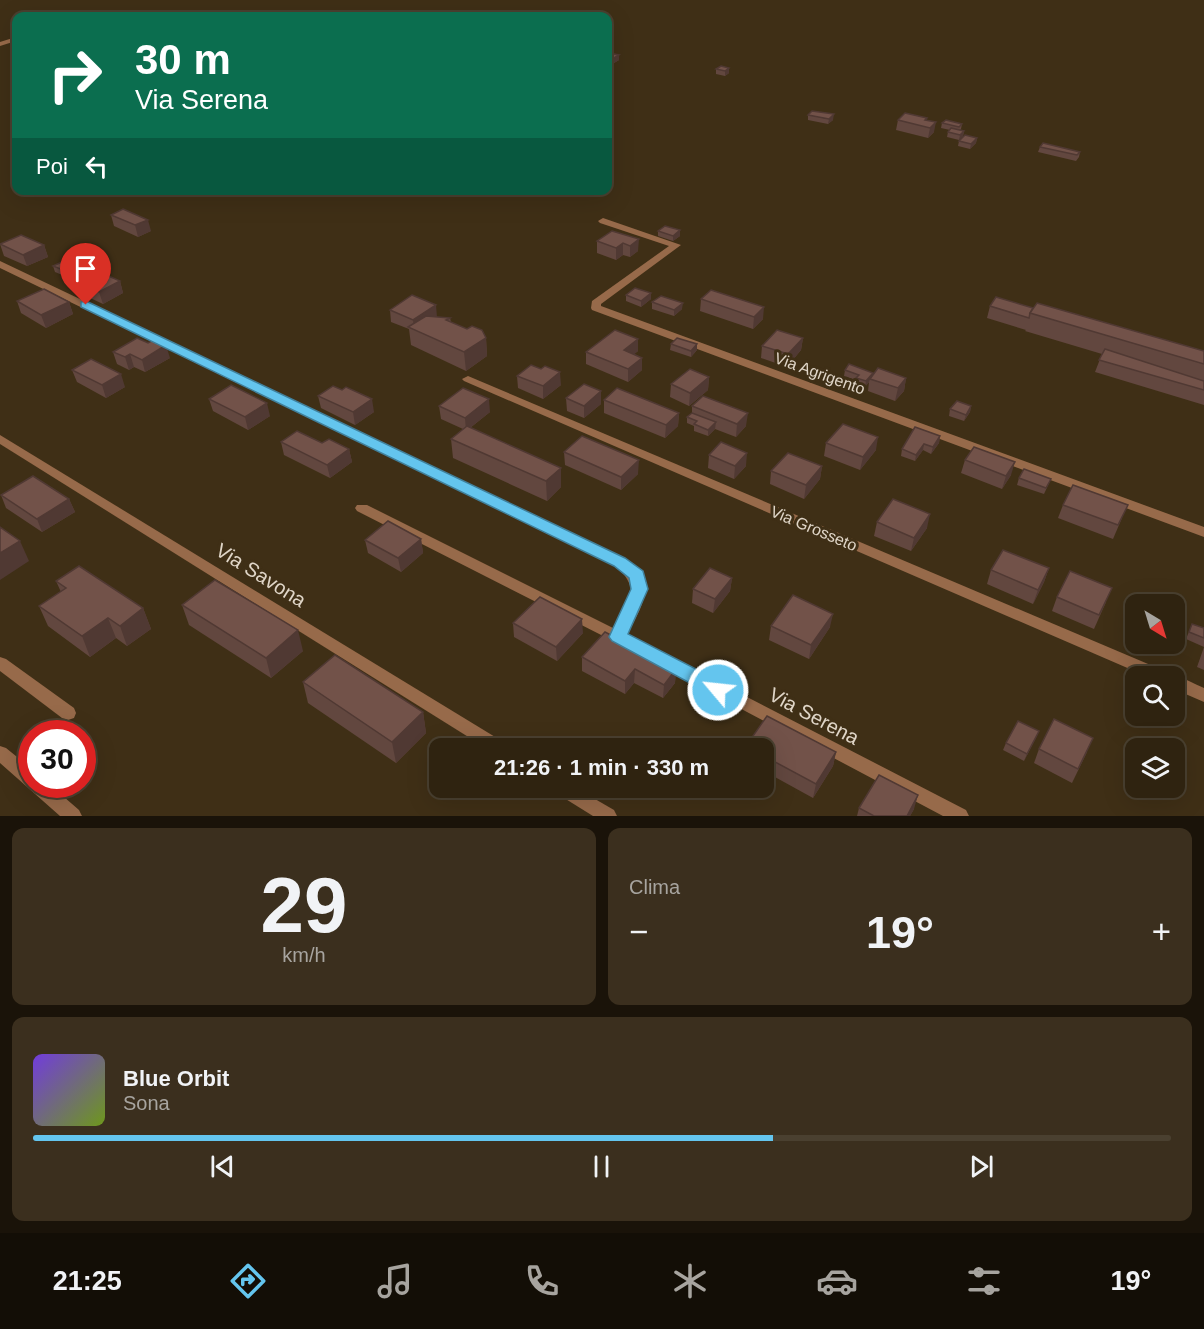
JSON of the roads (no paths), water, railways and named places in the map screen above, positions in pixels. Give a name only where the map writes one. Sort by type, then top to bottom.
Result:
[{"type":"street","name":"Via Agrigento","points":[[603,221],[676,245],[596,303],[594,306],[596,308],[1204,532]]},
{"type":"street","points":[[0,264],[620,562],[637,576],[640,589],[618,637]]},
{"type":"street","name":"Via Grosseto","points":[[468,380],[1138,666]]},
{"type":"street","name":"Via Savona","points":[[0,439],[483,738]]},
{"type":"street","name":"Via Serena","points":[[362,508],[618,637],[960,816]]},
{"type":"street","points":[[0,663],[68,713]]},
{"type":"street","points":[[1185,687],[1204,695]]},
{"type":"street","points":[[6,758],[18,768]]},
{"type":"street","points":[[52,798],[73,816]]},
{"type":"street","points":[[578,798],[608,816]]}]
